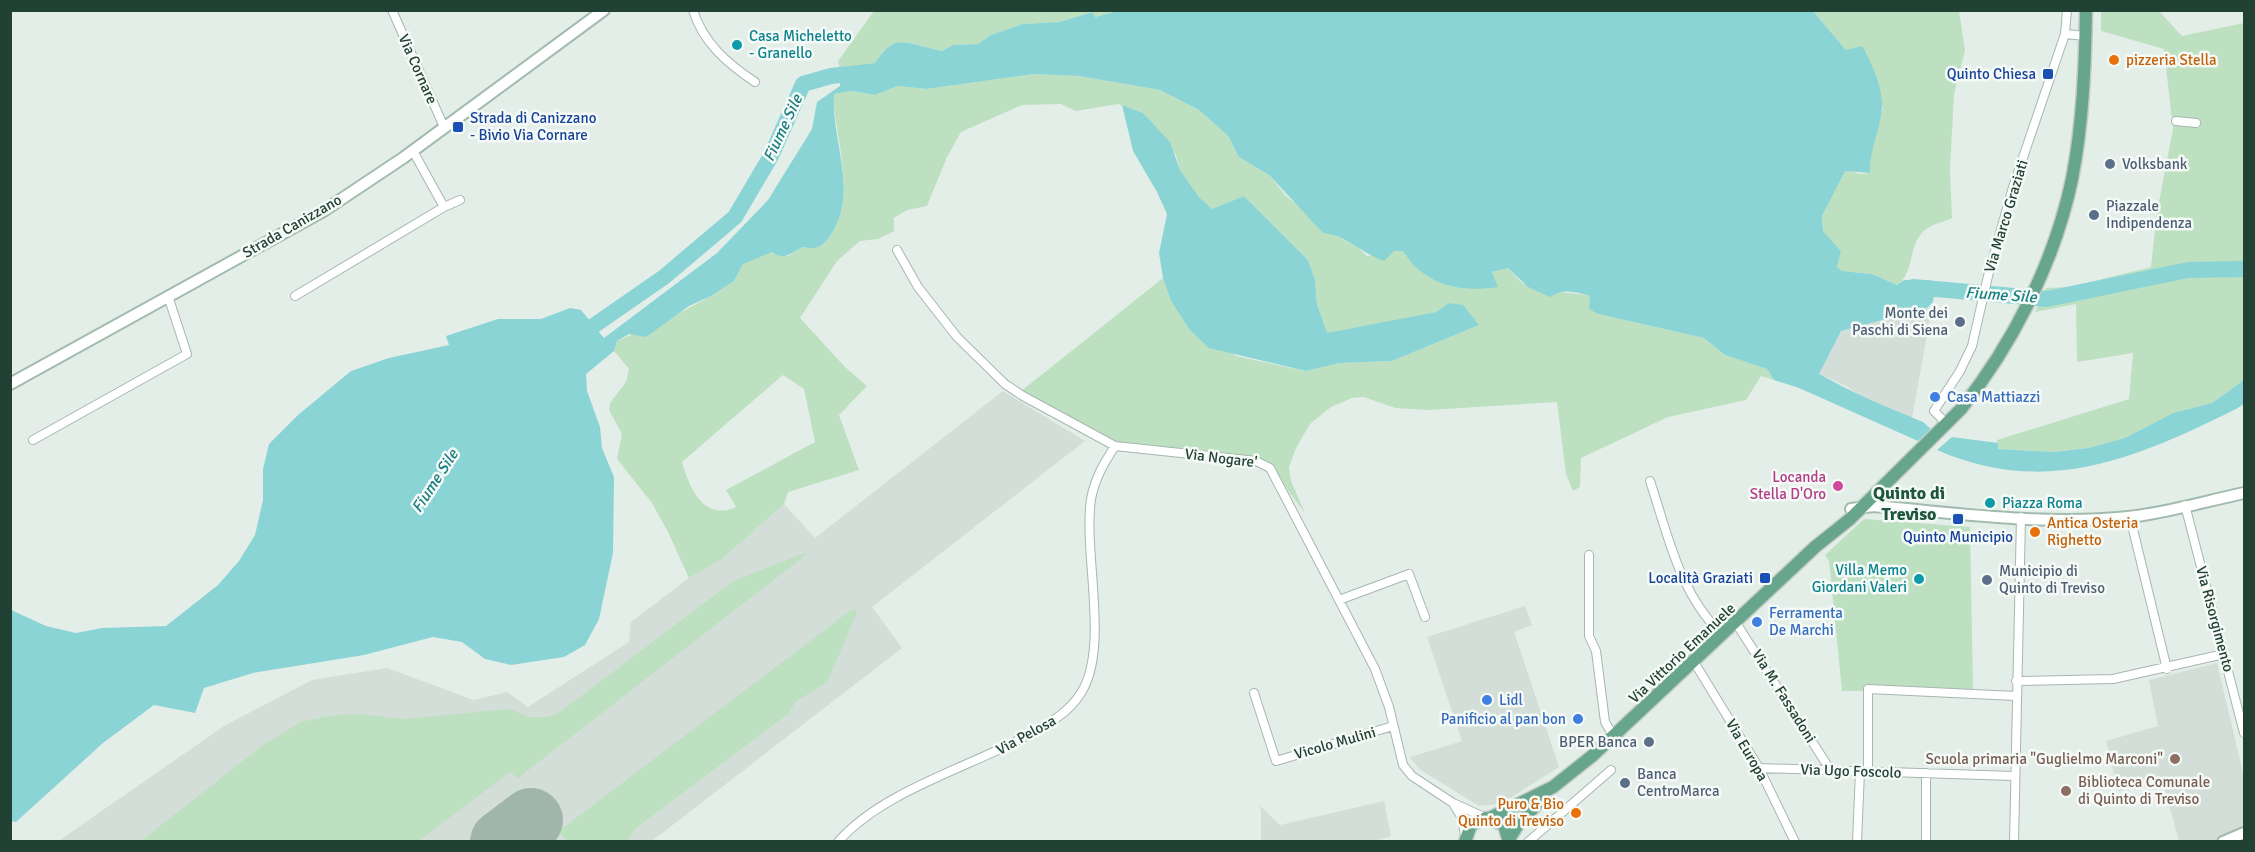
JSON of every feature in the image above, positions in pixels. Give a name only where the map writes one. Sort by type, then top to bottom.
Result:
[{"type":"main road","name":"Via Vittorio Emanuele","points":[[1509,840],[1519,823],[1553,787],[1614,737],[1863,506],[1922,449],[1976,390],[2024,310],[2036,284],[2055,237],[2071,182],[2082,117],[2086,10]]},
{"type":"main road","name":"Via Vittorio Emanuele","points":[[1827,537],[1851,510],[1899,471]]},
{"type":"main road","name":"Via Vittorio Emanuele","points":[[1465,838],[1471,825],[1553,787]]},
{"type":"main road","points":[[1488,818],[1504,825],[1509,840]]},
{"type":"street","name":"Via Cornare","points":[[392,10],[444,128]]},
{"type":"street","name":"Strada Canizzano","points":[[10,384],[325,210],[413,151],[604,10]]},
{"type":"street","points":[[693,10],[709,43],[732,66],[755,82]]},
{"type":"street","name":"Via Marco Graziati","points":[[1946,423],[1934,411],[1960,371],[1972,346],[1986,284],[2013,187],[2065,34],[2067,10]]},
{"type":"street","points":[[2065,34],[2086,36]]},
{"type":"street","points":[[2176,121],[2196,123]]},
{"type":"street","points":[[413,151],[444,207]]},
{"type":"street","points":[[295,296],[444,207],[460,200]]},
{"type":"street","name":"Via Nogare'","points":[[897,250],[918,287],[957,337],[1005,384],[1115,446],[1256,461],[1270,468],[1375,669],[1400,757],[1407,770],[1453,803],[1488,818]]},
{"type":"street","points":[[33,440],[187,354],[168,296]]},
{"type":"street","name":"Via Pelosa","points":[[838,842],[894,798],[998,751],[1053,722],[1082,691],[1089,675],[1093,650],[1091,498],[1104,459],[1115,446]]},
{"type":"street","points":[[1650,481],[1684,585],[1699,610],[1723,636]]},
{"type":"street","points":[[1863,506],[2053,519],[2130,517],[2244,493]]},
{"type":"street","name":"Via Risorgimento","points":[[2185,505],[2244,733]]},
{"type":"street","name":"Via Vittorio Emanuele","points":[[1851,510],[1863,506]]},
{"type":"street","points":[[2014,842],[2021,517]]},
{"type":"street","points":[[2130,517],[2168,669]]},
{"type":"street","points":[[1589,555],[1589,636],[1596,651],[1605,722],[1614,737]]},
{"type":"street","points":[[1339,600],[1408,574],[1425,617]]},
{"type":"street","name":"Via M. Fassadoni","points":[[1736,623],[1831,771]]},
{"type":"street","points":[[2016,681],[2113,679],[2168,669],[2224,654]]},
{"type":"street","name":"Via Europa","points":[[1694,662],[1759,768],[1795,842]]},
{"type":"street","points":[[1857,842],[1864,772],[1868,689],[2016,696]]},
{"type":"street","name":"Vicolo Mulini","points":[[1254,693],[1276,760],[1393,726]]},
{"type":"street","name":"Via Ugo Foscolo","points":[[1759,768],[2014,776]]},
{"type":"street","points":[[1528,842],[1611,770]]},
{"type":"street","points":[[1926,773],[1926,842]]},
{"type":"street","points":[[1453,803],[1462,818],[1465,838]]},
{"type":"street","points":[[2223,842],[2244,833]]},
{"type":"shaded area","points":[[1932,307],[1912,418],[1858,395],[1848,387],[1819,374],[1837,335],[1843,330]]},
{"type":"shaded area","points":[[1003,391],[1085,441],[872,607],[902,648],[652,841],[57,842],[224,726],[312,680],[387,668],[474,700],[507,692],[528,707],[629,642],[631,622],[689,578],[722,559],[784,504],[815,538]]},
{"type":"shaded area","points":[[1525,606],[1532,625],[1514,632],[1559,767],[1501,804],[1479,806],[1419,769],[1410,757],[1462,741],[1427,637]]},
{"type":"shaded area","name":"Scuola primaria \"Guglielmo Marconi\"","points":[[2217,663],[2244,777],[2244,827],[2212,841],[2179,841],[2162,779],[2118,791],[2106,741],[2158,726],[2149,680]]},
{"type":"shaded area","points":[[1384,801],[1391,836],[1374,841],[1261,841],[1261,809],[1258,804],[1280,825]]},
{"type":"green space","points":[[874,11],[1117,11],[1094,17],[1091,12],[1059,22],[1022,24],[991,35],[978,44],[953,45],[942,51],[898,42],[884,50],[868,73],[858,72],[852,67],[840,69],[838,61]]},
{"type":"green space","points":[[1813,11],[1959,11],[1965,50],[1954,94],[1950,170],[1952,218],[1931,226],[1920,236],[1907,273],[1897,285],[1872,274],[1842,271],[1837,267],[1841,251],[1823,231],[1822,216],[1845,170],[1860,174],[1870,173],[1869,156],[1883,107],[1846,50]]},
{"type":"green space","points":[[2101,11],[2159,11],[2182,36],[2244,23],[2244,260],[2234,262],[2225,273],[2244,274],[2244,380],[2212,403],[2173,413],[2125,438],[2088,448],[2052,452],[1998,449],[1997,440],[2129,399],[2133,353],[2077,362],[2076,304],[2035,312],[2046,288],[2070,287],[2151,267],[2157,212],[2173,129],[2164,49],[2101,31]]},
{"type":"green space","points":[[1035,74],[1079,76],[1160,90],[1199,110],[1228,136],[1239,157],[1269,175],[1286,196],[1332,234],[1358,247],[1367,256],[1403,250],[1409,260],[1497,287],[1492,272],[1508,268],[1526,286],[1543,291],[1591,296],[1598,314],[1704,338],[1725,355],[1767,369],[1774,380],[1761,376],[1746,400],[1668,417],[1581,458],[1580,487],[1573,491],[1566,474],[1557,402],[1428,410],[1395,408],[1364,397],[1352,398],[1331,407],[1310,424],[1296,448],[1289,467],[1291,481],[1305,513],[1272,469],[1123,448],[1020,392],[1163,278],[1171,301],[1236,356],[1305,371],[1339,363],[1392,361],[1479,325],[1449,303],[1436,312],[1327,334],[1317,304],[1315,280],[1308,260],[1244,196],[1212,209],[1199,197],[1180,170],[1176,155],[1143,113],[1118,104],[1076,111],[1061,104],[1022,105],[961,132],[947,157],[927,206],[907,210],[894,218],[894,231],[878,239],[860,241],[837,261],[800,318],[845,367],[867,386],[839,415],[859,470],[788,492],[784,504],[722,559],[689,578],[652,503],[617,459],[622,434],[609,410],[610,403],[626,382],[629,369],[614,351],[617,341],[669,319],[711,296],[734,281],[743,264],[756,256],[772,252],[788,256],[803,247],[818,247],[827,240],[838,220],[843,203],[844,185],[833,94],[852,91],[875,95],[898,86],[926,89]],"holes":[[[783,375],[804,389],[815,442],[726,490],[736,507],[715,510],[700,500],[689,482],[682,462]]]},
{"type":"green space","points":[[1864,519],[1970,527],[1973,690],[1842,691],[1829,561],[1825,555]]},
{"type":"green space","points":[[807,554],[518,778],[510,772],[419,841],[141,841],[263,745],[301,722],[328,716],[359,714],[402,719],[511,709],[528,717],[548,717],[560,712],[736,580]]},
{"type":"green space","points":[[855,609],[857,613],[827,682],[795,702],[789,713],[637,827],[627,841],[567,841],[559,831],[851,610]]},
{"type":"water","points":[[1117,11],[1813,11],[1846,50],[1862,46],[1876,76],[1882,101],[1881,116],[1871,156],[1870,173],[1845,171],[1822,216],[1823,231],[1841,251],[1837,267],[1842,271],[1872,274],[1897,285],[1904,280],[1930,280],[1935,286],[1933,302],[1927,308],[1841,331],[1819,374],[1923,422],[1931,429],[1918,441],[1799,388],[1774,380],[1767,369],[1725,355],[1704,338],[1598,314],[1589,309],[1590,296],[1575,292],[1555,294],[1550,297],[1528,287],[1508,268],[1492,272],[1498,287],[1470,289],[1432,279],[1421,272],[1403,251],[1394,251],[1384,261],[1376,258],[1339,237],[1323,233],[1269,175],[1239,157],[1228,136],[1199,110],[1160,90],[1079,76],[1035,74],[926,89],[898,86],[875,95],[852,91],[834,94],[836,131],[844,184],[839,219],[827,240],[815,248],[803,247],[784,256],[772,252],[743,264],[734,281],[711,296],[689,306],[646,337],[629,334],[617,341],[614,351],[586,374],[587,391],[600,427],[602,448],[614,477],[613,553],[599,619],[585,645],[564,657],[511,665],[485,659],[462,642],[433,637],[364,655],[253,673],[204,688],[195,713],[154,705],[103,743],[16,822],[11,821],[11,610],[46,626],[76,633],[102,628],[166,626],[218,585],[239,561],[255,535],[263,500],[263,469],[269,444],[298,415],[351,371],[389,358],[449,345],[446,336],[498,319],[541,319],[570,308],[581,310],[604,338],[717,253],[768,200],[812,129],[817,102],[840,86],[840,69],[852,67],[858,72],[868,73],[885,50],[898,42],[942,51],[953,45],[978,44],[991,35],[1022,24],[1059,22],[1092,12],[1095,17]]},
{"type":"water","points":[[1122,105],[1143,113],[1170,142],[1180,170],[1199,197],[1212,209],[1244,196],[1308,260],[1315,280],[1317,304],[1327,333],[1436,312],[1449,303],[1463,305],[1479,325],[1392,361],[1339,363],[1306,371],[1209,348],[1190,330],[1171,301],[1163,278],[1159,253],[1167,214],[1133,151]]},
{"type":"water","points":[[2244,260],[2244,274],[2225,273],[2224,267]]},
{"type":"water","points":[[2244,380],[2244,404],[2236,409],[2163,443],[2091,466],[2054,471],[2016,471],[1977,464],[1937,450],[1952,437],[1998,443],[1998,449],[2053,452],[2088,448],[2125,438],[2173,413],[2212,403]]},
{"type":"waterway","name":"Fiume Sile","points":[[576,338],[664,277],[735,217],[771,156],[803,84],[831,76],[888,70]]},
{"type":"waterway","name":"Fiume Sile","points":[[1913,287],[2047,299],[2188,270],[2244,269]]},
{"type":"runway","points":[[502,842],[531,820]]},
{"type":"place","name":"Casa Micheletto - Granello","points":[[737,45]]},
{"type":"place","name":"pizzeria Stella","points":[[2114,60]]},
{"type":"place","name":"Quinto Chiesa","points":[[2048,74]]},
{"type":"place","name":"Strada di Canizzano - Bivio Via Cornare","points":[[458,127]]},
{"type":"place","name":"Volksbank","points":[[2110,164]]},
{"type":"place","name":"Piazzale Indipendenza","points":[[2094,215]]},
{"type":"place","name":"Monte dei Paschi di Siena","points":[[1960,322]]},
{"type":"place","name":"Casa Mattiazzi","points":[[1935,397]]},
{"type":"place","name":"Locanda Stella D'Oro","points":[[1838,486]]},
{"type":"place","name":"Piazza Roma","points":[[1990,503]]},
{"type":"place","name":"Quinto Municipio","points":[[1958,519]]},
{"type":"place","name":"Antica Osteria Righetto","points":[[2035,532]]},
{"type":"place","name":"Località Graziati","points":[[1765,578]]},
{"type":"place","name":"Villa Memo Giordani Valeri","points":[[1919,579]]},
{"type":"place","name":"Municipio di Quinto di Treviso","points":[[1987,580]]},
{"type":"place","name":"Ferramenta De Marchi","points":[[1757,622]]},
{"type":"place","name":"Lidl","points":[[1487,700]]},
{"type":"place","name":"Panificio al pan bon","points":[[1578,719]]},
{"type":"place","name":"BPER Banca","points":[[1649,742]]},
{"type":"place","name":"Scuola primaria \"Guglielmo Marconi\"","points":[[2175,759]]},
{"type":"place","name":"Banca CentroMarca","points":[[1625,783]]},
{"type":"place","name":"Biblioteca Comunale di Quinto di Treviso","points":[[2066,791]]},
{"type":"place","name":"Puro & Bio Quinto di Treviso","points":[[1576,813]]},
{"type":"district","name":"Quinto di Treviso","points":[[1909,503]]}]
